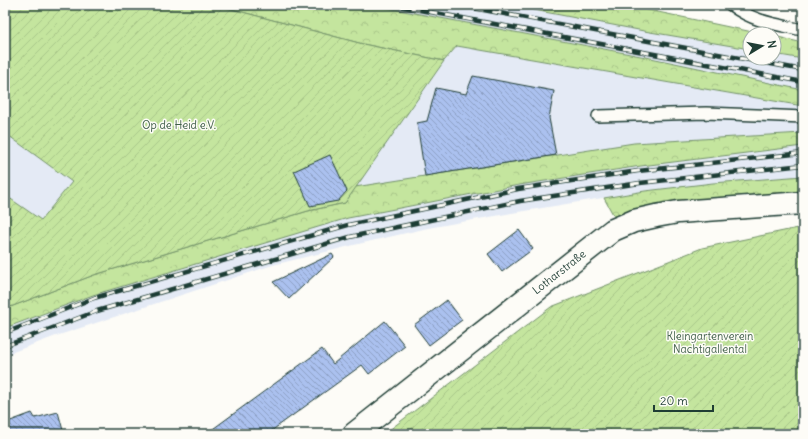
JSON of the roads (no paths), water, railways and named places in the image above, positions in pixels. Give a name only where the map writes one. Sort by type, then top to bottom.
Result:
[{"type":"street","name":"Lotharstraße","points":[[354,434],[613,230],[634,221],[678,212],[803,204]]},
{"type":"lane","points":[[731,5],[740,12],[757,20],[803,30]]},
{"type":"lane","points":[[598,116],[706,113],[803,117]]},
{"type":"railway","points":[[393,5],[803,82]]},
{"type":"railway","points":[[457,5],[803,70]]},
{"type":"railway","points":[[5,333],[94,298],[348,225],[518,189],[638,171],[803,153]]},
{"type":"railway","points":[[5,346],[97,311],[350,237],[520,201],[640,183],[803,165]]},
{"type":"park label","name":"Op de Heid e.V.","points":[[179,125]]},
{"type":"park label","name":"Kleingartenverein Nachtigallental","points":[[710,342]]}]
